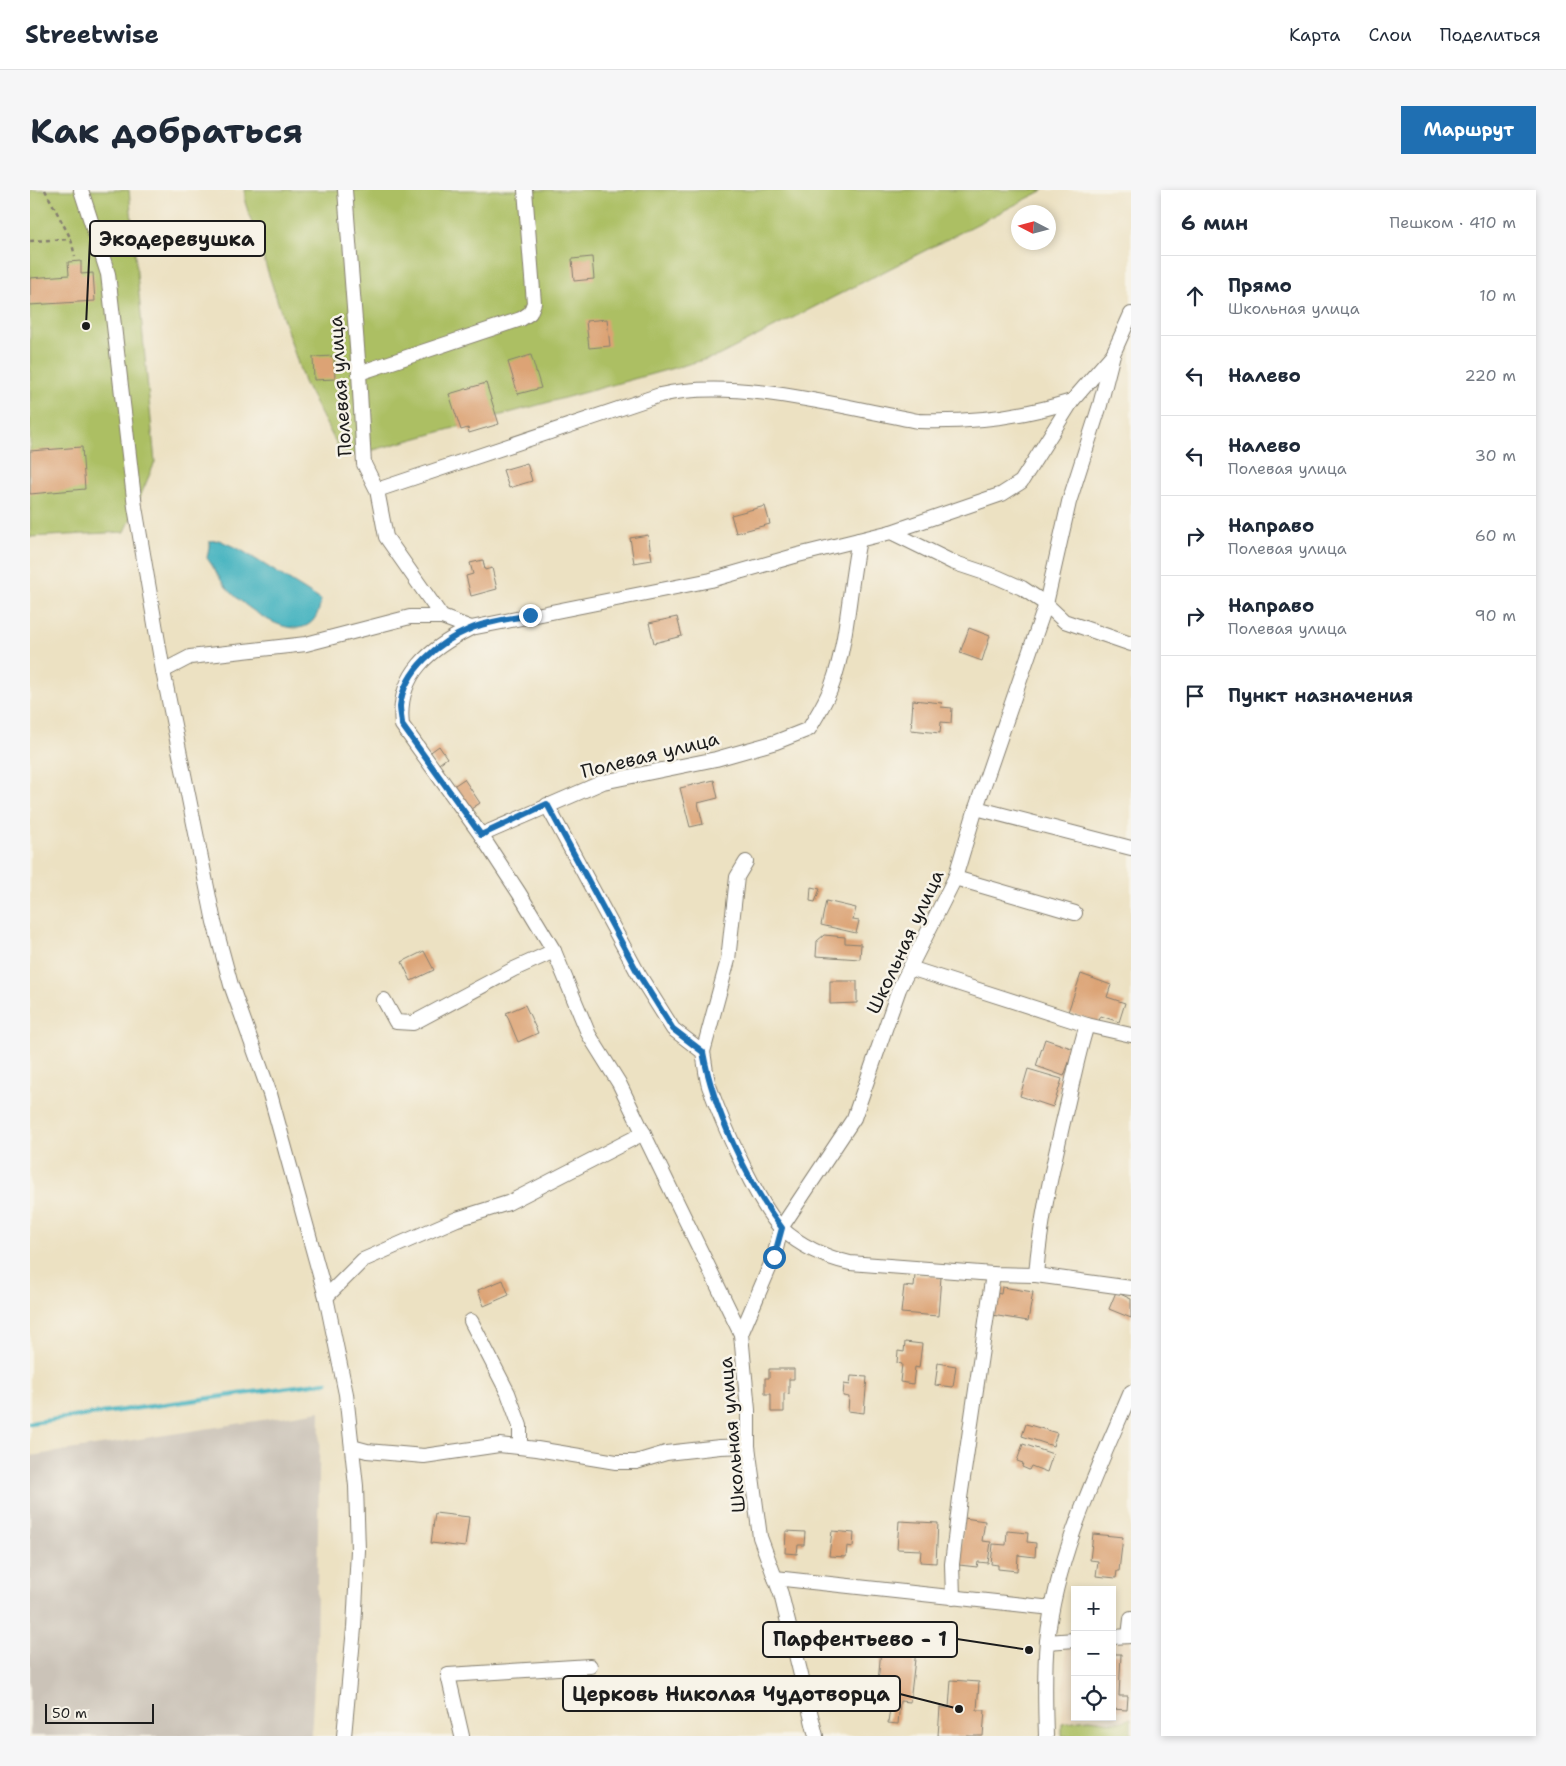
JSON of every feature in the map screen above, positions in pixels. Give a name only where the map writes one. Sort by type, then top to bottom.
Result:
[{"type":"street","points":[[81,190],[108,274],[135,507],[163,671],[214,922],[231,985],[270,1094],[326,1297],[346,1394],[352,1447],[358,1550],[354,1628],[344,1736]]},
{"type":"street","name":"Полевая улица","points":[[345,190],[364,464],[377,490],[386,537],[442,617]]},
{"type":"street","points":[[359,372],[521,319],[530,313],[534,303],[525,190]]},
{"type":"street","points":[[481,835],[402,725],[400,706],[406,685],[422,661],[450,639],[471,628],[711,580],[891,532],[1002,494],[1021,482],[1072,401],[1113,354],[1131,314]]},
{"type":"street","name":"Школьная улица","points":[[741,1334],[774,1257],[782,1228],[854,1118],[899,989],[955,878],[976,808],[1046,604],[1069,502],[1100,405],[1113,354]]},
{"type":"street","points":[[377,490],[660,395],[684,389],[757,392],[918,420],[940,422],[1003,418],[1034,413],[1072,401]]},
{"type":"street","points":[[891,532],[952,562],[997,577],[1022,588],[1046,604],[1064,621],[1131,644]]},
{"type":"street","name":"Полевая улица","points":[[481,835],[547,804],[603,782],[716,759],[776,742],[809,729],[832,685],[846,623],[851,578],[859,540]]},
{"type":"street","points":[[163,671],[190,657],[306,644],[410,617],[442,617],[471,628]]},
{"type":"street","points":[[547,804],[639,975],[673,1029],[703,1052]]},
{"type":"street","points":[[976,808],[1131,848]]},
{"type":"street","name":"Школьная улица","points":[[481,835],[554,951],[589,1035],[619,1082],[741,1334],[748,1410],[748,1446],[760,1537],[776,1578],[816,1736]]},
{"type":"street","points":[[746,862],[737,877],[728,960],[703,1052],[709,1085],[743,1163],[767,1209],[782,1228],[804,1246],[829,1258],[850,1262],[993,1274],[1036,1275],[1131,1288]]},
{"type":"street","points":[[955,878],[1075,913]]},
{"type":"street","points":[[384,1000],[396,1022],[413,1023],[514,969],[554,951]]},
{"type":"street","points":[[910,968],[1087,1025],[1131,1035]]},
{"type":"street","points":[[1036,1275],[1039,1243],[1051,1174],[1077,1055],[1087,1025]]},
{"type":"street","points":[[326,1297],[364,1260],[457,1219],[508,1202],[644,1133]]},
{"type":"street","points":[[953,1598],[952,1564],[960,1498],[993,1274]]},
{"type":"street","points":[[471,1321],[508,1393],[520,1426],[520,1447]]},
{"type":"street","points":[[1046,1736],[1047,1642],[1052,1608],[1077,1522],[1131,1392]]},
{"type":"street","points":[[352,1447],[367,1451],[424,1456],[499,1445],[616,1462],[636,1462],[666,1453],[748,1446]]},
{"type":"street","points":[[776,1578],[1052,1608]]},
{"type":"street","points":[[1116,1637],[1130,1636],[1131,1620]]},
{"type":"street","points":[[1047,1642],[1071,1640]]},
{"type":"street","points":[[462,1736],[448,1675],[590,1666]]},
{"type":"path","points":[[45,190],[71,240],[75,257]]},
{"type":"path","points":[[30,241],[71,240]]},
{"type":"shaded area","points":[[320,1411],[316,1649],[311,1736],[30,1736],[30,1456]]},
{"type":"shaded area","points":[[1131,1639],[1131,1718],[1126,1721],[1108,1722],[1102,1721],[1116,1721],[1116,1641]]},
{"type":"shaded area","points":[[1066,1644],[1071,1644],[1071,1721],[1076,1721],[1062,1723]]},
{"type":"green space","points":[[30,190],[129,190],[155,462],[125,532],[30,537]]},
{"type":"green space","points":[[245,190],[1044,190],[1011,205],[1011,207],[718,356],[344,458],[304,382],[245,202]]},
{"type":"green space","points":[[1131,1718],[1131,1736],[1062,1736],[1062,1723],[1072,1721],[1116,1722]]},
{"type":"water","points":[[219,540],[241,550],[321,600],[315,617],[306,626],[293,628],[263,617],[235,597],[207,558],[210,541]]},
{"type":"building","points":[[592,257],[594,279],[574,281],[572,259]]},
{"type":"building","points":[[81,261],[81,274],[93,273],[95,301],[30,305],[30,278],[69,275],[68,262]]},
{"type":"building","points":[[607,319],[610,346],[589,348],[586,321]]},
{"type":"building","points":[[531,355],[541,388],[518,394],[508,362]]},
{"type":"building","points":[[334,356],[335,379],[314,380],[313,357]]},
{"type":"building","points":[[486,383],[499,424],[469,433],[468,428],[461,430],[449,394]]},
{"type":"building","points":[[82,447],[85,489],[30,494],[30,451]]},
{"type":"building","points":[[527,463],[532,481],[509,488],[503,470]]},
{"type":"building","points":[[765,506],[770,524],[736,533],[731,515]]},
{"type":"building","points":[[648,535],[652,560],[634,563],[630,538]]},
{"type":"building","points":[[483,560],[485,570],[492,568],[497,589],[471,596],[466,576],[473,574],[470,563]]},
{"type":"building","points":[[677,617],[682,636],[654,643],[649,623]]},
{"type":"building","points":[[969,628],[990,636],[982,661],[960,653]]},
{"type":"building","points":[[913,700],[942,703],[941,707],[952,708],[951,723],[941,722],[940,733],[911,730]]},
{"type":"building","points":[[439,746],[447,758],[436,766],[428,754]]},
{"type":"building","points":[[464,779],[480,803],[468,811],[452,787]]},
{"type":"building","points":[[714,780],[718,798],[698,803],[703,824],[690,827],[680,788]]},
{"type":"building","points":[[811,887],[820,889],[815,902],[810,901]]},
{"type":"building","points":[[826,901],[856,908],[853,920],[859,921],[856,933],[821,925]]},
{"type":"building","points":[[824,935],[845,937],[845,943],[861,944],[860,959],[816,956],[817,941]]},
{"type":"building","points":[[424,951],[434,970],[411,981],[402,962]]},
{"type":"building","points":[[1081,974],[1111,985],[1107,997],[1125,1003],[1119,1022],[1101,1016],[1098,1023],[1068,1012]]},
{"type":"building","points":[[830,981],[857,981],[857,1003],[830,1004]]},
{"type":"building","points":[[525,1005],[538,1033],[518,1042],[506,1013]]},
{"type":"building","points":[[1045,1039],[1074,1049],[1064,1076],[1036,1066]]},
{"type":"building","points":[[1028,1069],[1062,1079],[1053,1107],[1020,1096]]},
{"type":"building","points":[[915,1275],[941,1277],[938,1316],[901,1313],[904,1286],[914,1287]]},
{"type":"building","points":[[503,1280],[509,1295],[484,1306],[478,1290]]},
{"type":"building","points":[[1002,1287],[1033,1292],[1028,1321],[992,1315],[996,1293],[1001,1294]]},
{"type":"building","points":[[1116,1292],[1131,1299],[1131,1318],[1109,1309]]},
{"type":"building","points":[[905,1342],[922,1344],[919,1368],[915,1367],[913,1384],[900,1382],[902,1364],[897,1363],[898,1351],[904,1352]]},
{"type":"building","points":[[938,1363],[956,1366],[953,1387],[935,1385]]},
{"type":"building","points":[[769,1369],[794,1369],[794,1379],[789,1379],[789,1394],[784,1393],[784,1412],[771,1412],[771,1394],[765,1394],[765,1378],[769,1378]]},
{"type":"building","points":[[851,1376],[867,1377],[864,1413],[848,1411],[849,1397],[843,1396],[844,1384],[850,1385]]},
{"type":"building","points":[[1026,1424],[1057,1433],[1053,1446],[1022,1436]]},
{"type":"building","points":[[1023,1444],[1053,1454],[1047,1472],[1031,1466],[1029,1470],[1022,1467],[1023,1463],[1017,1461]]},
{"type":"building","points":[[435,1513],[469,1517],[465,1547],[431,1543]]},
{"type":"building","points":[[964,1518],[985,1521],[982,1541],[991,1542],[988,1563],[978,1562],[977,1567],[959,1565]]},
{"type":"building","points":[[899,1521],[938,1523],[936,1563],[920,1562],[921,1550],[897,1549]]},
{"type":"building","points":[[786,1531],[805,1532],[804,1545],[798,1545],[797,1554],[785,1553]]},
{"type":"building","points":[[832,1531],[854,1533],[853,1547],[847,1546],[846,1557],[829,1556]]},
{"type":"building","points":[[1007,1531],[1028,1533],[1027,1542],[1036,1543],[1035,1557],[1018,1555],[1017,1571],[998,1569],[998,1565],[991,1564],[993,1544],[1006,1545]]},
{"type":"building","points":[[1093,1534],[1123,1537],[1119,1571],[1117,1571],[1116,1578],[1096,1576],[1098,1561],[1090,1560]]},
{"type":"building","points":[[882,1638],[917,1642],[910,1702],[900,1701],[898,1724],[888,1723],[890,1709],[872,1707],[875,1683],[878,1683]]},
{"type":"building","points":[[1116,1654],[1121,1654],[1119,1696],[1128,1696],[1127,1710],[1116,1709]]},
{"type":"building","points":[[951,1680],[979,1682],[977,1710],[985,1710],[983,1736],[938,1736],[940,1707],[949,1708]]},
{"type":"waterway","points":[[30,1423],[327,1382]]},
{"type":"place","name":"Экодеревушка","points":[[86,326]]},
{"type":"place","name":"Парфентьево - 1","points":[[1029,1650]]},
{"type":"place","name":"Церковь Николая Чудотворца","points":[[959,1709]]},
{"type":"route","points":[[530,615],[471,628],[450,639],[422,661],[406,685],[400,706],[402,725],[481,835],[547,804],[639,975],[673,1029],[703,1052],[709,1085],[743,1163],[767,1209],[782,1228],[774,1257]]}]
